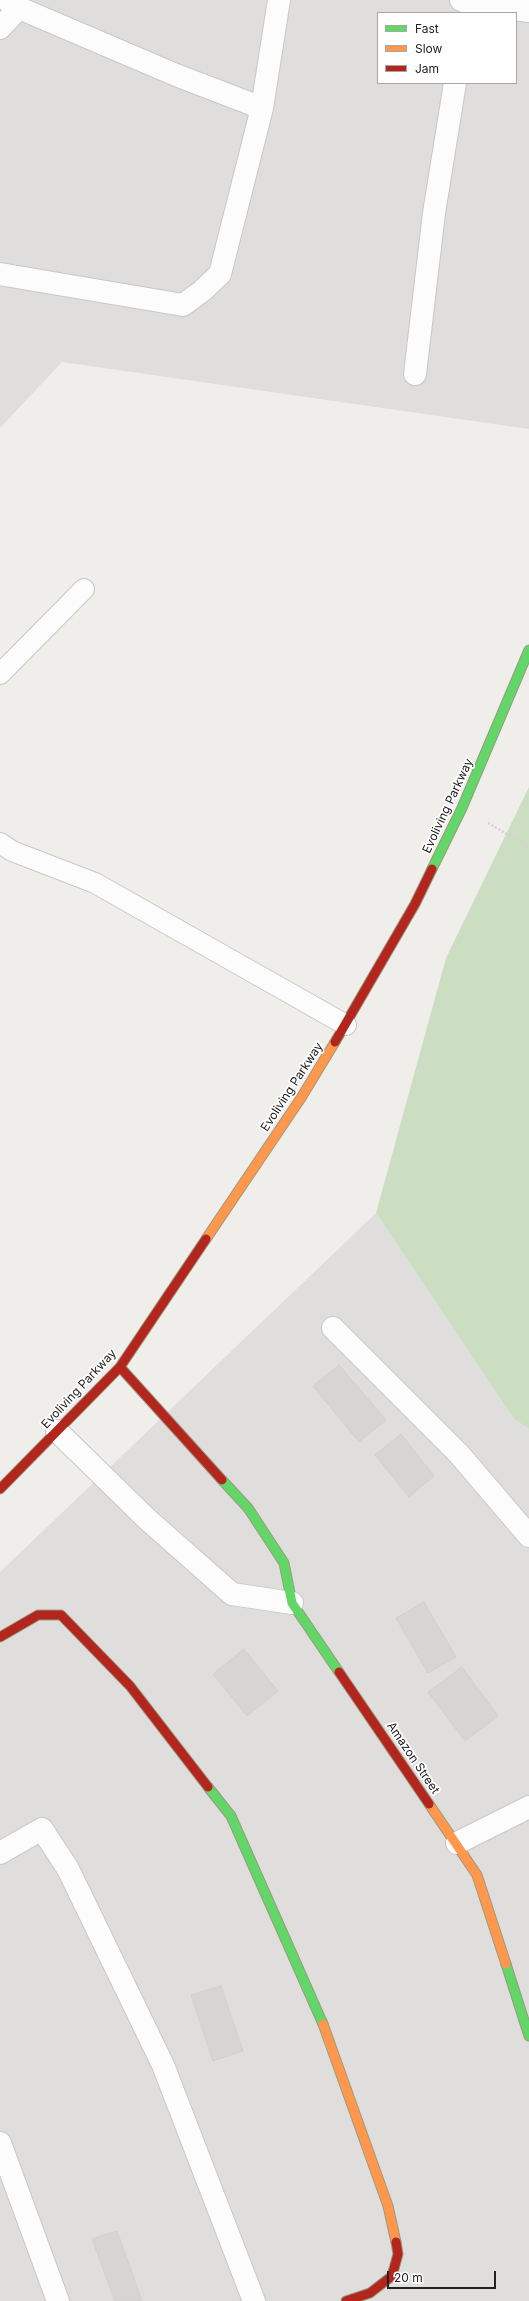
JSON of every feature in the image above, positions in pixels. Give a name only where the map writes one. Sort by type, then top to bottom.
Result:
[{"type":"street","points":[[0,274],[183,305],[202,291],[220,274],[262,108],[280,0]]},
{"type":"street","points":[[0,28],[13,4],[176,75],[262,108]]},
{"type":"street","points":[[468,4],[529,11]]},
{"type":"street","points":[[415,374],[434,213],[455,84]]},
{"type":"street","name":"Evoliving Parkway","points":[[0,1489],[120,1367],[301,1098],[346,1025],[415,904],[462,808],[529,650]]},
{"type":"street","points":[[333,1328],[459,1454],[529,1536]]},
{"type":"street","name":"Amazon Street","points":[[120,1367],[248,1508],[284,1563],[292,1602],[477,1875],[529,2036]]},
{"type":"street","points":[[57,1430],[147,1519],[232,1594],[292,1602]]},
{"type":"street","points":[[0,1637],[38,1615],[61,1615],[130,1686],[231,1816],[318,2009],[388,2206],[398,2254],[392,2276],[370,2293],[346,2301]]},
{"type":"street","points":[[457,1844],[529,1807]]},
{"type":"street","points":[[0,1853],[42,1829],[68,1869],[163,2065],[254,2301]]},
{"type":"street","points":[[0,2144],[58,2301]]},
{"type":"lane","points":[[0,674],[84,588]]},
{"type":"lane","points":[[0,843],[12,851],[95,882],[346,1025]]},
{"type":"path","points":[[462,808],[529,847]]},
{"type":"shaded area","points":[[0,0],[529,0],[529,429],[62,362],[0,428]]},
{"type":"shaded area","points":[[376,1213],[514,1419],[529,1429],[529,2301],[0,2301],[0,1572]]},
{"type":"green space","points":[[529,787],[529,1429],[514,1419],[376,1213],[446,958]]},
{"type":"building","points":[[339,1365],[386,1420],[359,1442],[313,1386]]},
{"type":"building","points":[[401,1434],[434,1476],[409,1497],[375,1455]]},
{"type":"building","points":[[424,1602],[456,1657],[428,1673],[396,1618]]},
{"type":"building","points":[[244,1649],[278,1691],[247,1716],[213,1674]]},
{"type":"building","points":[[462,1667],[498,1716],[465,1741],[428,1692]]},
{"type":"building","points":[[221,1986],[243,2051],[213,2061],[191,1995]]},
{"type":"building","points":[[117,2231],[142,2301],[115,2301],[92,2239]]},
{"type":"traffic: fast","points":[[432,869],[462,808],[529,650]]},
{"type":"traffic: fast","points":[[222,1480],[248,1508],[284,1563],[292,1603],[339,1672]]},
{"type":"traffic: fast","points":[[208,1787],[231,1816],[323,2024]]},
{"type":"traffic: fast","points":[[506,1964],[529,2036]]},
{"type":"traffic: slow","points":[[206,1239],[301,1098],[335,1042]]},
{"type":"traffic: slow","points":[[429,1804],[477,1875],[506,1964]]},
{"type":"traffic: slow","points":[[323,2024],[388,2206],[396,2242]]},
{"type":"traffic: jam","points":[[335,1042],[415,904],[432,869]]},
{"type":"traffic: jam","points":[[0,1489],[120,1367],[206,1239]]},
{"type":"traffic: jam","points":[[120,1367],[222,1480]]},
{"type":"traffic: jam","points":[[0,1637],[38,1615],[61,1615],[130,1686],[208,1787]]},
{"type":"traffic: jam","points":[[339,1672],[429,1804]]},
{"type":"traffic: jam","points":[[346,2301],[370,2293],[392,2276],[398,2254],[396,2242]]}]
